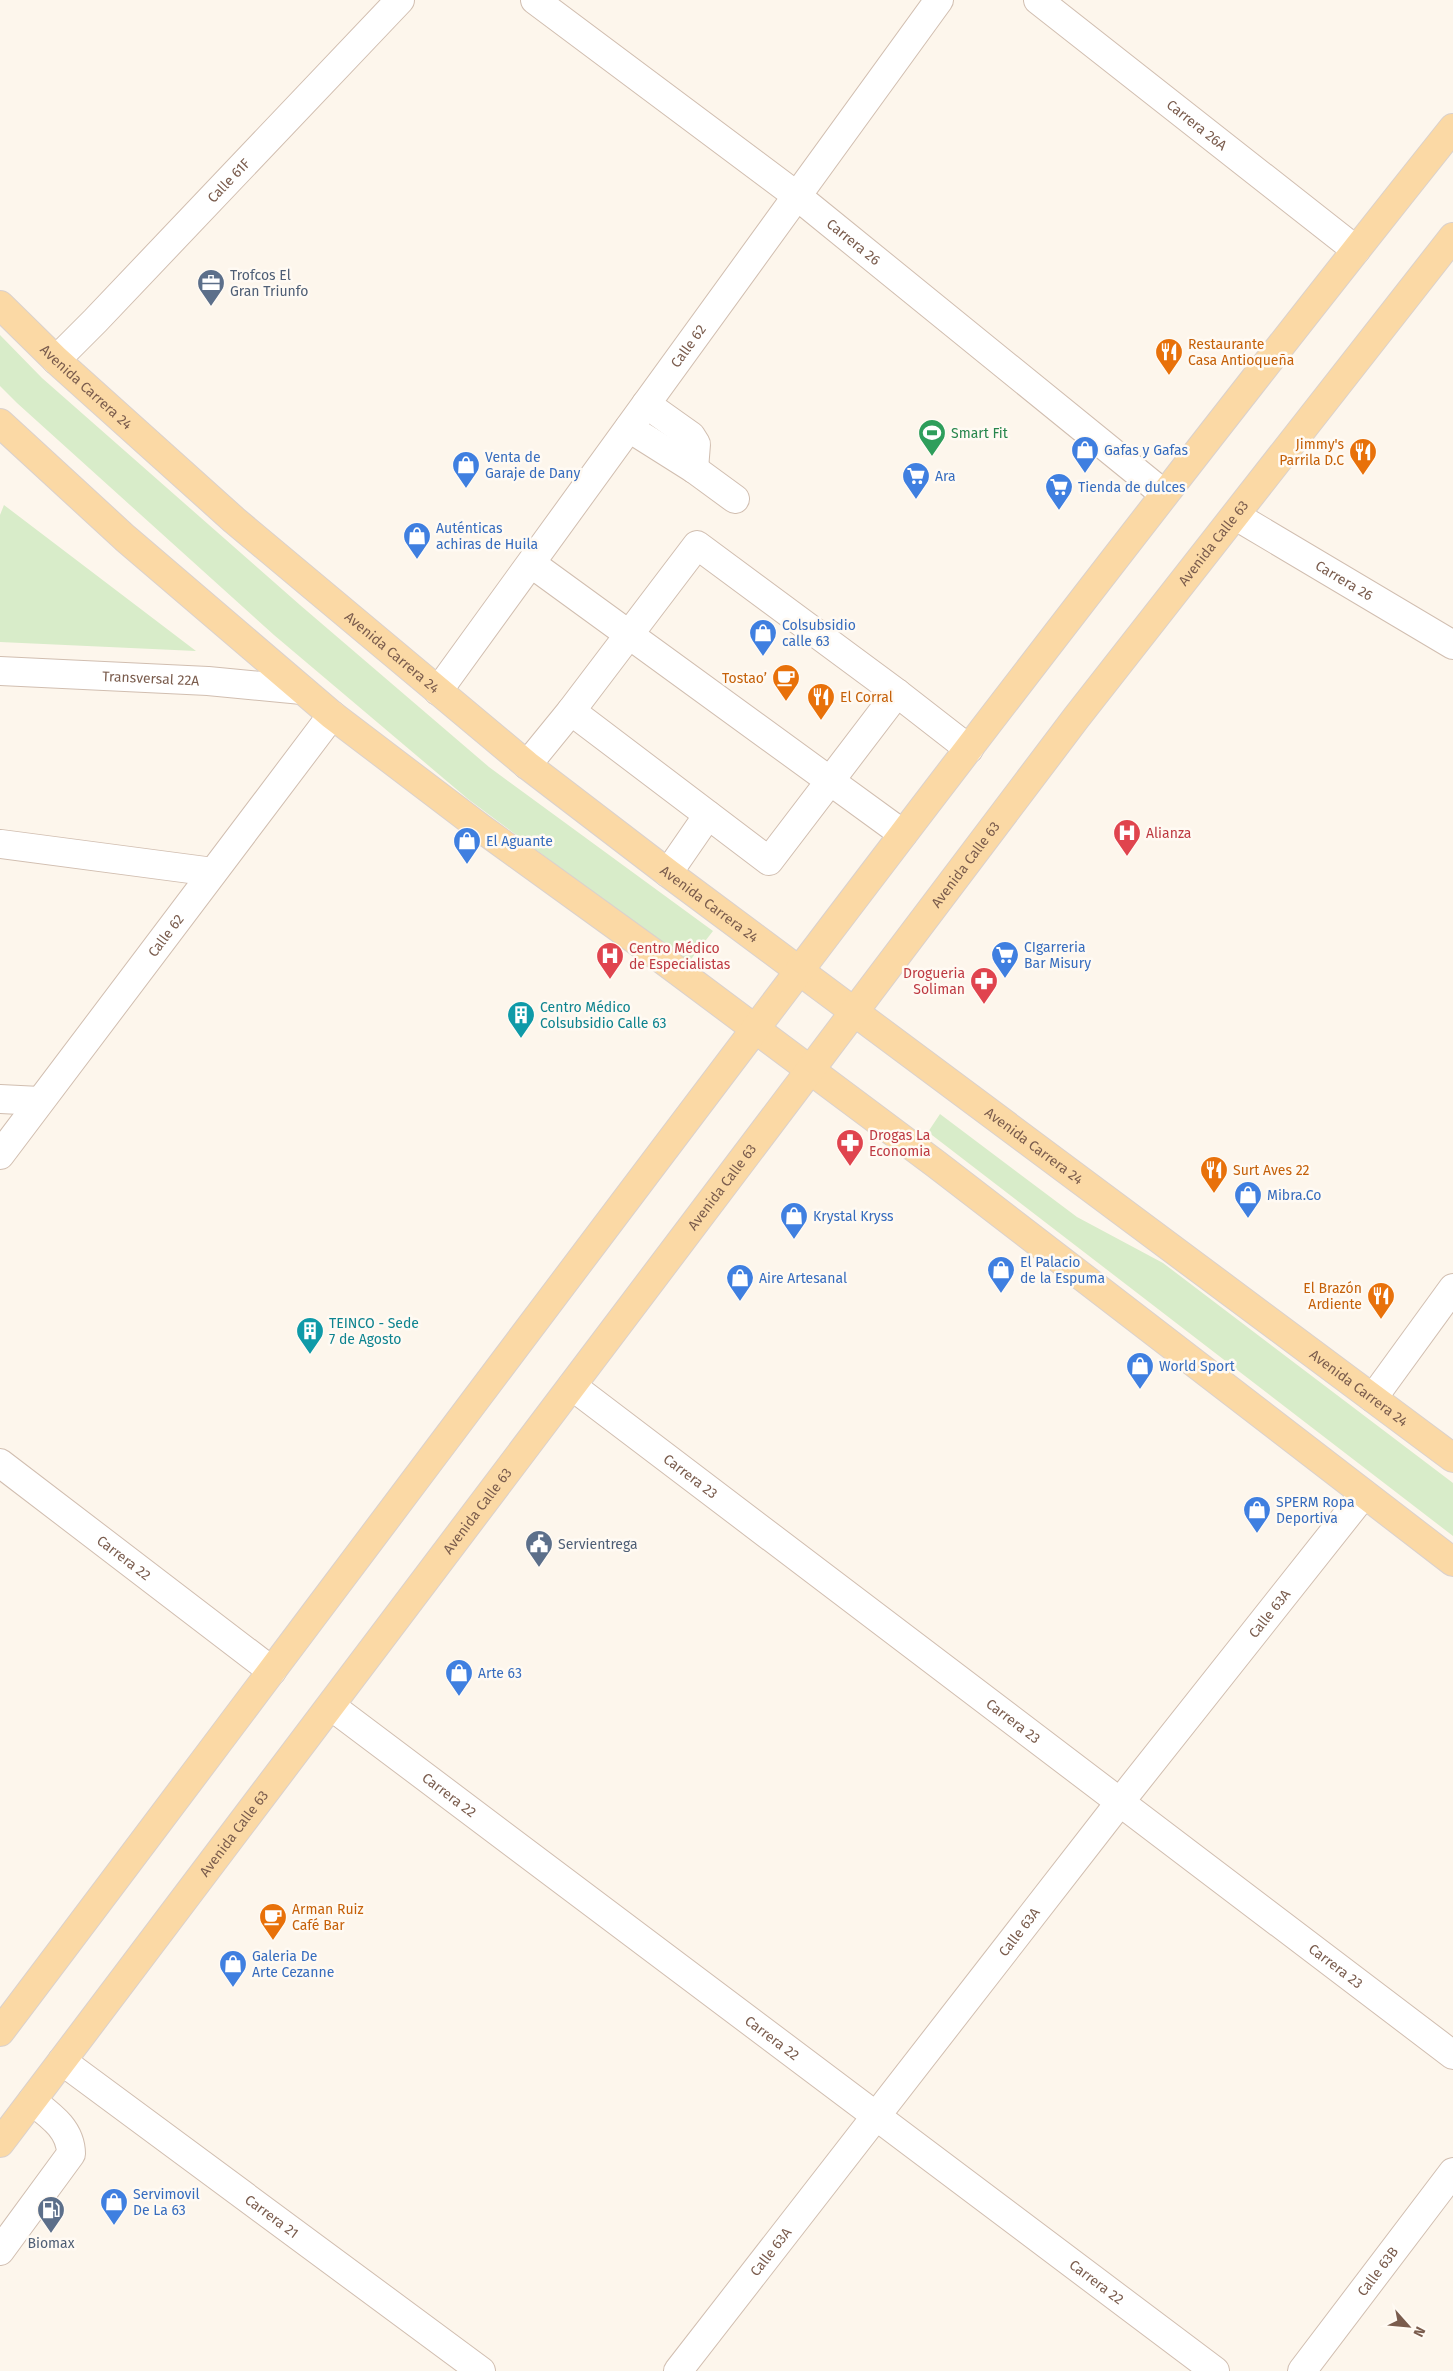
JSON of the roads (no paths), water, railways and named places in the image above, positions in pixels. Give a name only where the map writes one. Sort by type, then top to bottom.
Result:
[{"type":"main road","points":[[0,2032],[903,834],[1164,494],[1453,128]]},
{"type":"main road","name":"Avenida Calle 63","points":[[0,2143],[809,1069],[1070,726],[1453,238]]},
{"type":"main road","name":"Avenida Carrera 24","points":[[0,305],[56,360],[234,520],[527,765],[668,873],[1453,1458]]},
{"type":"main road","points":[[0,423],[125,538],[332,715],[478,826],[755,1028],[936,1164],[1453,1562]]},
{"type":"street","name":"Calle 61F","points":[[56,360],[400,0]]},
{"type":"street","name":"Carrera 26","points":[[535,0],[797,196],[1164,494]]},
{"type":"street","name":"Calle 62","points":[[438,691],[532,564],[939,0]]},
{"type":"street","name":"Carrera 26A","points":[[1038,0],[1356,250]]},
{"type":"street","points":[[646,404],[691,436],[696,444],[694,469]]},
{"type":"street","points":[[629,428],[694,469],[735,499]]},
{"type":"street","name":"Carrera 26","points":[[1236,516],[1453,645]]},
{"type":"street","points":[[527,765],[571,711],[697,545],[897,693],[969,749]]},
{"type":"street","points":[[532,564],[903,834]]},
{"type":"street","name":"Transversal 22A","points":[[0,671],[208,681],[302,690]]},
{"type":"street","points":[[571,711],[769,861],[897,693]]},
{"type":"street","name":"Calle 62","points":[[0,1155],[332,715]]},
{"type":"street","points":[[668,873],[708,815]]},
{"type":"street","points":[[2,844],[213,872]]},
{"type":"street","points":[[0,1099],[40,1101]]},
{"type":"street","points":[[1373,1398],[1453,1288]]},
{"type":"street","name":"Carrera 23","points":[[572,1386],[1453,2055]]},
{"type":"street","name":"Carrera 22","points":[[0,1463],[272,1671]]},
{"type":"street","name":"Calle 63A","points":[[678,2371],[1120,1802],[1364,1494]]},
{"type":"street","name":"Carrera 22","points":[[330,1706],[1215,2371]]},
{"type":"street","name":"Carrera 21","points":[[62,2061],[481,2371]]},
{"type":"street","points":[[0,2251],[71,2154],[71,2143],[58,2121],[32,2101]]},
{"type":"street","name":"Calle 63B","points":[[1302,2371],[1453,2172]]},
{"type":"place","name":"Trofcos El Gran Triunfo","points":[[211,307]]},
{"type":"place","name":"Restaurante Casa Antioqueña","points":[[1169,376]]},
{"type":"place","name":"Smart Fit","points":[[932,457]]},
{"type":"place","name":"Gafas y Gafas","points":[[1085,474]]},
{"type":"place","name":"Jimmy's Parrila D.C","points":[[1363,476]]},
{"type":"place","name":"Venta de Garaje de Dany","points":[[466,489]]},
{"type":"place","name":"Ara","points":[[916,500]]},
{"type":"place","name":"Tienda de dulces","points":[[1059,511]]},
{"type":"place","name":"Auténticas achiras de Huila","points":[[417,560]]},
{"type":"place","name":"Colsubsidio calle 63","points":[[763,657]]},
{"type":"place","name":"Tostao’","points":[[786,702]]},
{"type":"place","name":"El Corral","points":[[821,721]]},
{"type":"place","name":"Alianza","points":[[1127,857]]},
{"type":"place","name":"El Aguante","points":[[467,865]]},
{"type":"place","name":"CIgarreria Bar Misury","points":[[1005,979]]},
{"type":"place","name":"Centro Médico de Especialistas","points":[[610,980]]},
{"type":"place","name":"Drogueria Soliman","points":[[984,1005]]},
{"type":"place","name":"Centro Médico Colsubsidio Calle 63","points":[[521,1039]]},
{"type":"place","name":"Drogas La Economia","points":[[850,1167]]},
{"type":"place","name":"Surt Aves 22","points":[[1214,1194]]},
{"type":"place","name":"Mibra.Co","points":[[1248,1219]]},
{"type":"place","name":"Krystal Kryss","points":[[794,1240]]},
{"type":"place","name":"El Palacio de la Espuma","points":[[1001,1294]]},
{"type":"place","name":"Aire Artesanal","points":[[740,1302]]},
{"type":"place","name":"El Brazón Ardiente","points":[[1381,1320]]},
{"type":"place","name":"TEINCO - Sede 7 de Agosto","points":[[310,1355]]},
{"type":"place","name":"World Sport","points":[[1140,1390]]},
{"type":"place","name":"SPERM Ropa Deportiva","points":[[1257,1534]]},
{"type":"place","name":"Servientrega","points":[[539,1568]]},
{"type":"place","name":"Arte 63","points":[[459,1697]]},
{"type":"place","name":"Arman Ruiz Café Bar","points":[[273,1941]]},
{"type":"place","name":"Galeria De Arte Cezanne","points":[[233,1988]]},
{"type":"place","name":"Servimovil De La 63","points":[[114,2226]]},
{"type":"place","name":"Biomax","points":[[51,2234]]}]
